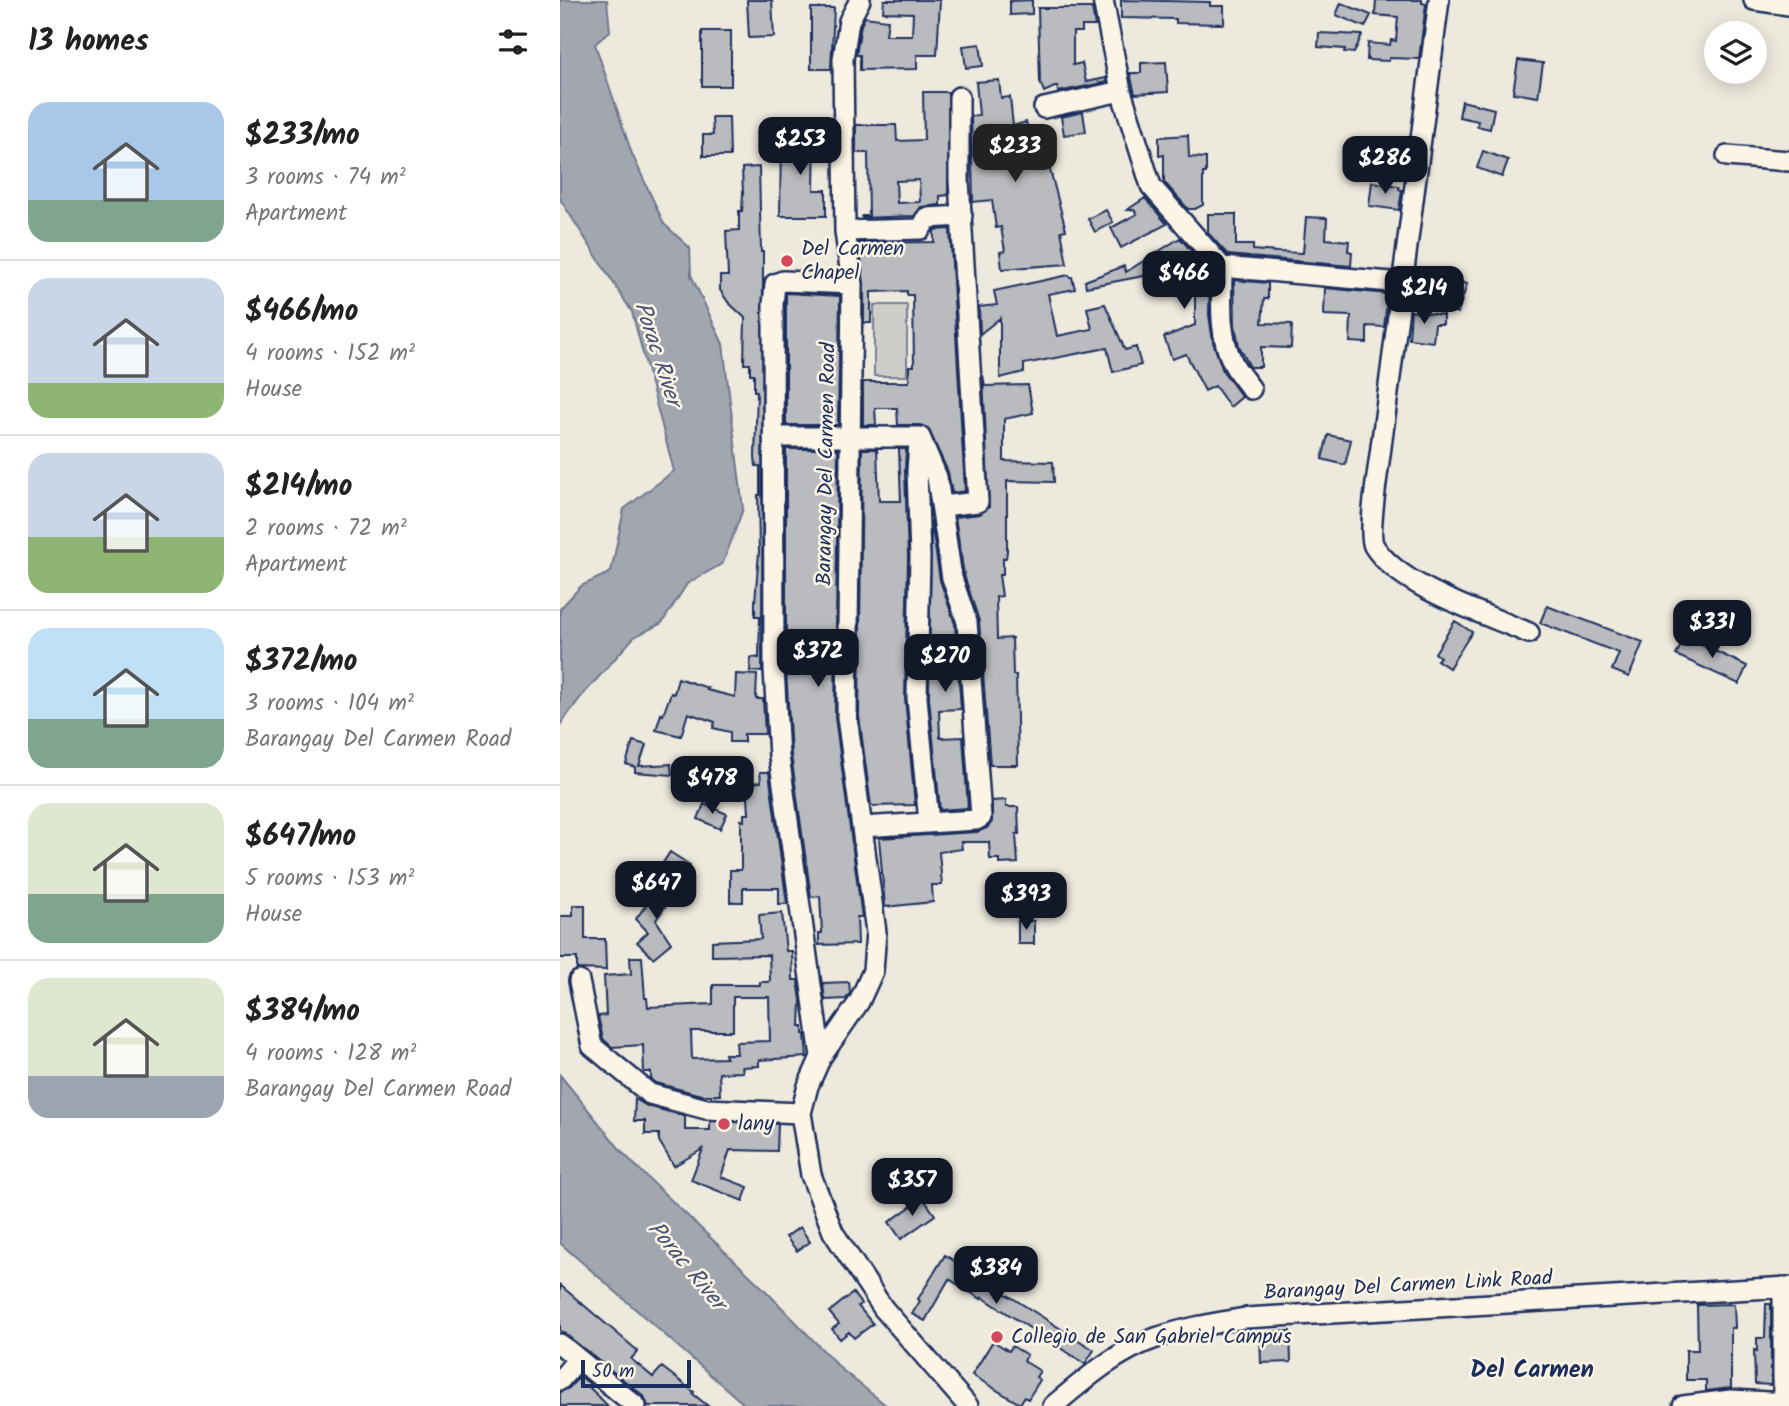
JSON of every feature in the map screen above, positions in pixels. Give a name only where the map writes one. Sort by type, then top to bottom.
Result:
[{"type":"street","name":"Barangay Del Carmen Road","points":[[860,0],[849,21],[844,59],[845,231],[852,284],[847,717],[876,932],[873,971],[859,1002],[821,1057],[808,1086],[801,1113],[811,1175],[833,1232],[883,1308],[968,1406]]},
{"type":"street","points":[[1103,0],[1121,91],[1151,186],[1222,267],[1222,321],[1226,345],[1232,364],[1251,388]]},
{"type":"street","points":[[1439,0],[1373,517],[1372,543],[1386,562],[1410,582],[1529,633]]},
{"type":"street","points":[[1754,0],[1789,5]]},
{"type":"street","points":[[1044,108],[1121,91]]},
{"type":"street","points":[[942,506],[978,502],[959,180],[959,97]]},
{"type":"street","points":[[1727,156],[1789,161]]},
{"type":"street","points":[[845,231],[921,229],[927,218],[962,216]]},
{"type":"street","points":[[1222,267],[1402,283]]},
{"type":"street","points":[[821,1057],[779,757],[774,669],[773,304],[775,284],[783,281],[852,284]]},
{"type":"street","points":[[862,827],[976,820],[981,817],[967,622],[952,578],[937,477],[920,437]]},
{"type":"street","points":[[773,438],[920,437]]},
{"type":"street","points":[[920,437],[917,471],[920,557],[917,698],[929,822]]},
{"type":"street","points":[[579,981],[592,1046],[650,1094],[706,1110],[801,1113]]},
{"type":"street","points":[[1683,1406],[1731,1400],[1786,1402],[1786,1287]]},
{"type":"street","name":"Barangay Del Carmen Link Road","points":[[1053,1406],[1106,1363],[1154,1338],[1245,1318],[1786,1287]]},
{"type":"street","points":[[560,1345],[636,1406]]},
{"type":"street","points":[[560,1380],[578,1359]]},
{"type":"shaded area","points":[[874,305],[907,305],[907,376],[874,376]]},
{"type":"water","name":"Porac River","points":[[560,0],[607,0],[610,31],[595,44],[632,154],[664,224],[690,248],[691,275],[723,344],[743,509],[723,563],[687,584],[662,623],[634,637],[560,725],[560,609],[581,586],[611,572],[624,509],[674,471],[632,312],[560,199]]},
{"type":"water","name":"Porac River","points":[[560,1075],[623,1153],[764,1289],[841,1369],[887,1406],[746,1406],[560,1243]]},
{"type":"building","points":[[747,0],[772,0],[774,37],[749,38]]},
{"type":"building","points":[[884,0],[940,0],[937,55],[917,55],[917,69],[860,70],[860,55],[856,55],[865,17],[888,20],[886,35],[912,35],[913,13],[883,12]]},
{"type":"building","points":[[1032,0],[1032,14],[1010,15],[1010,1]]},
{"type":"building","points":[[1121,0],[1210,2],[1210,6],[1224,6],[1224,24],[1176,23],[1176,19],[1121,18]]},
{"type":"building","points":[[1376,0],[1422,0],[1422,3],[1426,4],[1419,59],[1367,60],[1368,43],[1390,45],[1391,40],[1396,41],[1398,17],[1375,15]]},
{"type":"building","points":[[1341,3],[1371,15],[1365,27],[1336,15]]},
{"type":"building","points":[[811,8],[834,8],[831,69],[811,69]]},
{"type":"building","points":[[1038,8],[1092,8],[1095,26],[1082,26],[1082,32],[1073,32],[1073,65],[1082,63],[1086,82],[1106,78],[1107,82],[1058,92],[1057,86],[1044,92],[1040,82]]},
{"type":"building","points":[[702,31],[731,31],[731,86],[702,86]]},
{"type":"building","points":[[1319,33],[1362,35],[1354,53],[1344,52],[1345,49],[1318,47]]},
{"type":"building","points":[[980,44],[983,66],[966,68],[963,46]]},
{"type":"building","points":[[1518,60],[1543,63],[1538,97],[1513,93]]},
{"type":"building","points":[[1166,62],[1168,92],[1135,94],[1130,73],[1141,73],[1141,63]]},
{"type":"building","points":[[999,80],[1001,98],[1010,97],[1013,126],[1026,122],[1034,150],[1044,147],[1066,230],[1061,231],[1067,264],[1002,269],[1000,252],[1005,251],[1001,227],[996,228],[992,200],[973,202],[971,116],[979,115],[976,82]]},
{"type":"building","points":[[923,92],[948,92],[948,195],[940,196],[940,205],[921,207],[914,216],[862,218],[869,216],[868,153],[856,153],[856,125],[896,125],[897,141],[924,140]],"holes":[[[919,180],[920,202],[897,203],[896,181]]]},
{"type":"building","points":[[1462,101],[1494,109],[1490,129],[1477,126],[1478,121],[1459,117]]},
{"type":"building","points":[[1083,112],[1086,132],[1064,135],[1061,117]]},
{"type":"building","points":[[712,117],[729,117],[730,156],[703,156],[703,135],[713,135]]},
{"type":"building","points":[[781,133],[815,133],[814,190],[826,190],[826,216],[780,216]]},
{"type":"building","points":[[1188,135],[1189,157],[1206,158],[1203,205],[1195,209],[1188,209],[1164,182],[1164,155],[1159,156],[1159,137]]},
{"type":"building","points":[[1372,139],[1399,143],[1396,161],[1370,158]]},
{"type":"building","points":[[1483,151],[1508,160],[1502,177],[1477,168]]},
{"type":"building","points":[[759,167],[763,252],[762,672],[750,671],[751,657],[759,658],[760,616],[755,616],[760,495],[760,466],[756,466],[755,457],[757,391],[754,391],[754,374],[750,374],[750,364],[744,364],[745,318],[720,290],[720,276],[728,276],[726,231],[739,230],[743,193],[742,168]]},
{"type":"building","points":[[1372,182],[1399,186],[1402,190],[1399,210],[1369,206]]},
{"type":"building","points":[[1145,198],[1167,224],[1121,248],[1111,228],[1137,214],[1134,210],[1127,210]]},
{"type":"building","points":[[1106,210],[1113,222],[1095,232],[1088,219]]},
{"type":"building","points":[[1208,214],[1236,214],[1236,245],[1253,245],[1253,250],[1303,253],[1306,217],[1327,218],[1326,239],[1349,241],[1348,251],[1352,252],[1351,266],[1228,255],[1208,233]]},
{"type":"building","points":[[950,229],[965,491],[952,493],[948,472],[928,428],[920,425],[898,425],[897,408],[875,408],[876,425],[863,425],[863,382],[909,382],[909,366],[914,366],[913,295],[907,295],[907,291],[871,292],[871,323],[864,323],[864,283],[859,243],[934,242],[934,230]]},
{"type":"building","points":[[1180,238],[1210,272],[1209,315],[1213,342],[1223,371],[1242,397],[1230,407],[1215,386],[1205,391],[1186,354],[1172,359],[1164,337],[1195,325],[1195,283],[1153,294],[1149,275],[1086,287],[1085,281],[1124,266],[1126,272]]},
{"type":"building","points":[[1069,275],[1075,289],[1048,294],[1057,336],[1092,329],[1087,308],[1105,304],[1125,350],[1136,347],[1141,365],[1113,372],[1107,348],[1024,364],[1024,372],[1000,378],[1000,318],[980,334],[979,307],[997,305],[994,291]]},
{"type":"building","points":[[1445,277],[1467,284],[1458,313],[1436,306]]},
{"type":"building","points":[[1234,280],[1268,283],[1268,299],[1264,299],[1262,323],[1292,324],[1291,348],[1261,347],[1261,367],[1250,367],[1239,346],[1235,325]]},
{"type":"building","points":[[1325,288],[1388,294],[1384,327],[1367,326],[1367,343],[1350,342],[1351,316],[1324,315]]},
{"type":"building","points":[[786,293],[840,296],[838,425],[786,425]]},
{"type":"building","points":[[1411,311],[1443,315],[1443,324],[1435,324],[1433,342],[1409,339]]},
{"type":"building","points":[[983,375],[985,386],[1028,385],[1033,413],[1004,419],[1004,461],[1053,462],[1054,482],[1007,481],[1007,551],[1006,558],[1003,558],[1003,575],[999,575],[1002,596],[996,597],[997,639],[1012,638],[1013,675],[1016,675],[1018,765],[990,765],[979,621],[964,575],[955,517],[980,514],[989,507]]},
{"type":"building","points":[[1328,435],[1351,440],[1345,465],[1322,459]]},
{"type":"building","points":[[786,449],[838,449],[835,717],[862,917],[857,917],[858,944],[819,945],[819,933],[822,933],[820,896],[811,897],[791,755],[786,669]]},
{"type":"building","points":[[862,449],[877,449],[879,501],[901,501],[899,449],[906,449],[908,557],[905,698],[915,805],[871,806],[859,716]]},
{"type":"building","points":[[931,520],[940,580],[955,624],[961,709],[939,710],[940,738],[963,737],[968,808],[940,810],[929,698]]},
{"type":"building","points":[[1547,606],[1643,642],[1629,677],[1612,670],[1619,653],[1540,623]]},
{"type":"building","points":[[1455,621],[1472,632],[1449,668],[1437,660],[1440,657],[1435,653]]},
{"type":"building","points":[[1685,637],[1747,666],[1739,684],[1676,655]]},
{"type":"building","points":[[736,674],[757,675],[756,699],[763,699],[765,734],[744,734],[744,742],[730,742],[730,732],[713,728],[715,722],[688,713],[681,736],[656,730],[671,693],[674,694],[678,678],[708,688],[707,690],[735,697]]},
{"type":"building","points":[[633,741],[646,745],[639,766],[671,764],[672,775],[635,772],[635,767],[626,764]]},
{"type":"building","points":[[696,763],[722,767],[720,783],[694,780]]},
{"type":"building","points":[[760,772],[769,772],[787,904],[779,904],[779,888],[743,888],[743,902],[730,902],[730,870],[741,870],[741,820],[744,821],[744,814],[749,814],[747,783],[761,782]]},
{"type":"building","points":[[1006,800],[1006,807],[1018,807],[1018,863],[999,864],[999,859],[990,859],[989,842],[961,842],[962,849],[939,852],[942,885],[932,885],[933,902],[885,907],[879,838],[977,832],[987,828],[992,822],[992,801]]},
{"type":"building","points":[[704,804],[727,814],[720,829],[698,819]]},
{"type":"building","points":[[670,852],[690,865],[681,879],[661,866]]},
{"type":"building","points":[[667,880],[679,887],[656,920],[671,943],[653,958],[637,942],[648,932],[636,919]]},
{"type":"building","points":[[573,905],[585,905],[585,939],[605,939],[606,970],[577,969],[577,958],[560,958],[560,916],[573,916]]},
{"type":"building","points":[[782,913],[786,951],[792,951],[793,980],[798,980],[801,1000],[800,1026],[803,1026],[805,1034],[807,1057],[759,1060],[759,1066],[742,1067],[743,1072],[719,1073],[720,1095],[701,1095],[656,1083],[651,1079],[651,1072],[644,1072],[643,1045],[612,1047],[603,1039],[598,1016],[606,1015],[604,976],[631,974],[630,957],[642,957],[648,1007],[713,1004],[713,985],[760,985],[760,982],[769,982],[769,955],[712,956],[712,941],[761,939],[759,915]],"holes":[[[733,997],[769,997],[770,1041],[736,1042],[737,1054],[725,1054],[726,1058],[692,1059],[691,1031],[733,1031]]]},
{"type":"building","points":[[1018,921],[1034,921],[1034,944],[1018,944]]},
{"type":"building","points":[[849,982],[850,993],[846,999],[825,1000],[823,983]]},
{"type":"building","points":[[635,1099],[647,1106],[685,1116],[685,1130],[710,1130],[710,1121],[778,1124],[777,1151],[730,1150],[721,1177],[748,1187],[743,1201],[691,1180],[703,1149],[674,1166],[659,1141],[659,1134],[645,1134],[645,1121],[634,1121]]},
{"type":"building","points":[[923,1198],[935,1215],[901,1239],[889,1222]]},
{"type":"building","points":[[800,1227],[810,1242],[797,1251],[786,1237]]},
{"type":"building","points":[[945,1255],[1094,1350],[1085,1364],[982,1297],[981,1299],[949,1279],[925,1321],[912,1314]]},
{"type":"building","points":[[560,1285],[638,1351],[631,1359],[653,1377],[662,1367],[708,1406],[648,1406],[644,1396],[560,1330]]},
{"type":"building","points":[[853,1293],[861,1304],[858,1306],[873,1324],[854,1338],[849,1332],[840,1339],[832,1329],[839,1324],[829,1312]]},
{"type":"building","points":[[1734,1304],[1735,1328],[1731,1328],[1731,1388],[1706,1391],[1706,1380],[1686,1380],[1686,1350],[1698,1350],[1697,1305]]},
{"type":"building","points":[[1766,1304],[1771,1304],[1771,1385],[1755,1384],[1754,1350],[1757,1351],[1757,1338],[1765,1338]]},
{"type":"building","points":[[1290,1331],[1291,1362],[1261,1363],[1260,1332]]},
{"type":"building","points":[[993,1341],[1009,1351],[1012,1346],[1027,1355],[1024,1361],[1040,1371],[1036,1377],[1040,1380],[1028,1399],[1024,1397],[1020,1404],[972,1375]]},
{"type":"building","points":[[580,1376],[608,1406],[560,1406],[560,1392],[569,1388]]},
{"type":"place","name":"Del Carmen Chapel","points":[[787,261]]},
{"type":"place","name":"lany","points":[[724,1124]]},
{"type":"place","name":"Collegio de San Gabriel Campus","points":[[997,1337]]},
{"type":"district","name":"Del Carmen","points":[[1532,1370]]}]
